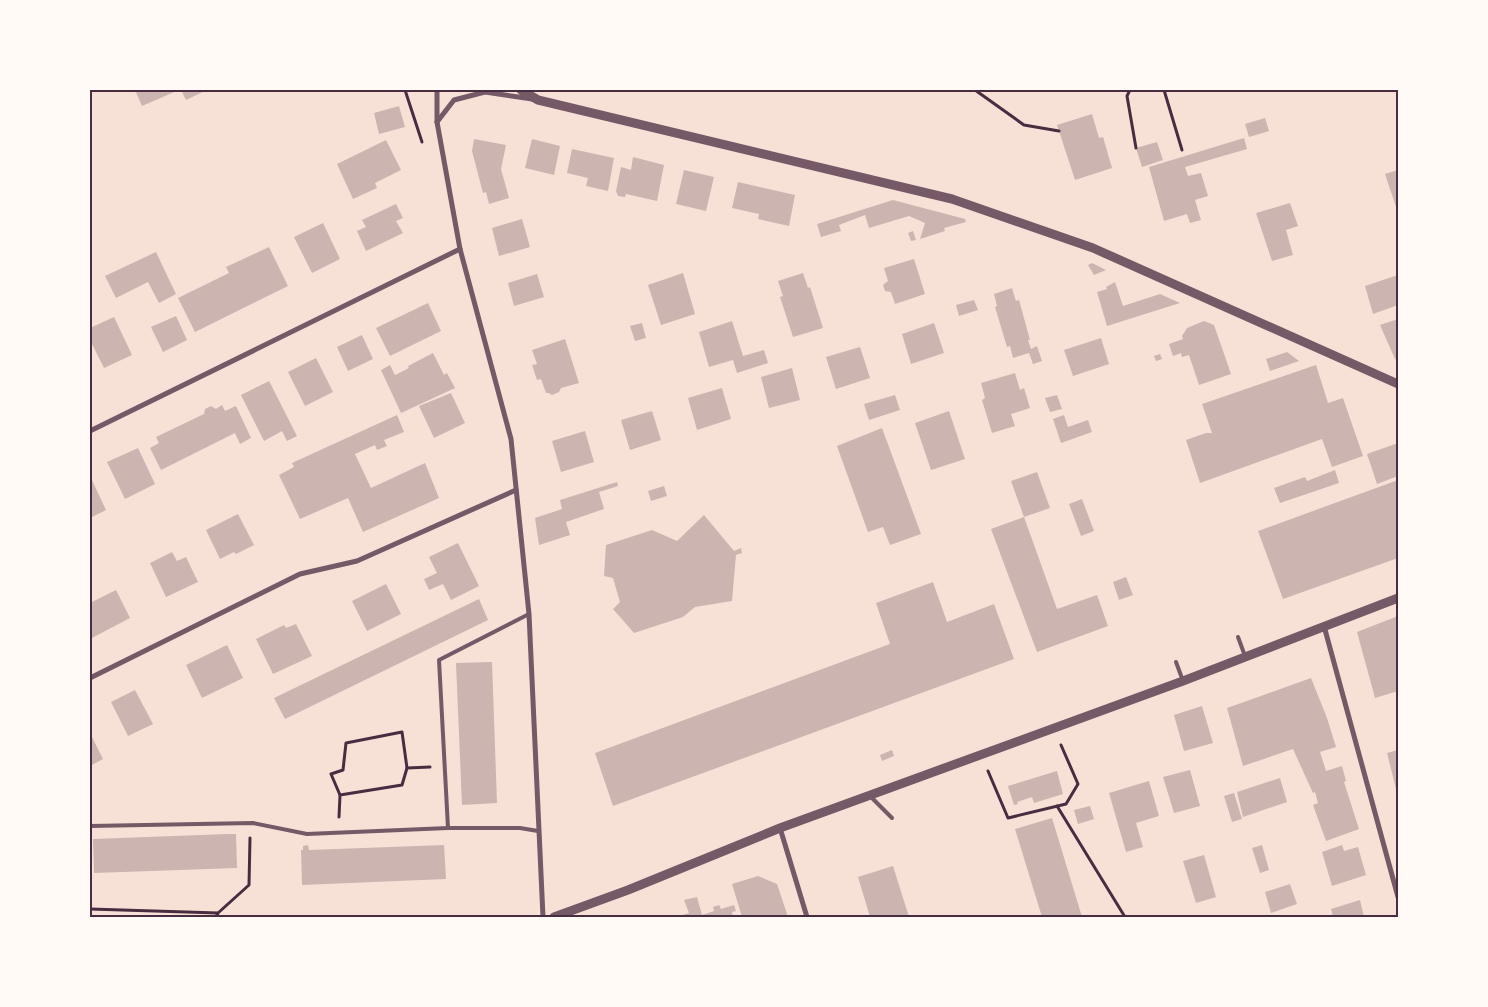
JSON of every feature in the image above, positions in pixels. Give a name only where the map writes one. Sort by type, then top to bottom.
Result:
[{"type":"street","points":[[437,90],[437,122],[460,248],[511,439],[529,614],[543,917]]},
{"type":"street","points":[[521,90],[538,100]]},
{"type":"street","points":[[437,122],[454,100],[485,92],[538,100],[952,199],[1093,248],[1398,384]]},
{"type":"street","points":[[90,430],[460,248]]},
{"type":"street","points":[[90,678],[300,574],[357,561],[516,490]]},
{"type":"street","points":[[554,917],[628,890],[780,828],[1183,681],[1398,598]]},
{"type":"street","points":[[1324,625],[1398,897]]},
{"type":"street","points":[[780,828],[807,917]]},
{"type":"lane","points":[[448,828],[439,660],[529,614]]},
{"type":"lane","points":[[1238,638],[1246,656]]},
{"type":"lane","points":[[1176,662],[1183,681]]},
{"type":"lane","points":[[869,795],[892,818]]},
{"type":"lane","points":[[90,826],[250,823],[307,834],[448,828],[520,828],[538,830]]},
{"type":"path","points":[[975,90],[1024,125],[1059,131]]},
{"type":"path","points":[[1130,90],[1127,96],[1136,148]]},
{"type":"path","points":[[1164,90],[1182,150]]},
{"type":"path","points":[[981,755],[1008,818],[1066,804],[1078,784],[1054,728]]},
{"type":"path","points":[[338,833],[340,795],[331,774],[343,770],[346,743],[402,732],[407,768],[402,785],[340,795]]},
{"type":"path","points":[[407,768],[445,766]]},
{"type":"path","points":[[1058,806],[1124,917]]},
{"type":"path","points":[[90,910],[217,915],[250,885],[250,823]]},
{"type":"building","points":[[135,90],[179,90],[142,106]]},
{"type":"building","points":[[181,90],[207,90],[186,100]]},
{"type":"building","points":[[399,106],[405,127],[379,134],[374,113]]},
{"type":"building","points":[[1092,114],[1099,138],[1103,137],[1112,168],[1075,180],[1057,125]]},
{"type":"building","points":[[1265,118],[1269,131],[1249,137],[1245,124]]},
{"type":"building","points":[[1244,138],[1247,149],[1185,167],[1188,176],[1201,173],[1208,196],[1195,200],[1201,220],[1190,223],[1187,214],[1164,221],[1149,167]]},
{"type":"building","points":[[474,139],[506,145],[501,169],[509,198],[489,204],[486,192],[483,193],[472,151]]},
{"type":"building","points":[[532,139],[560,146],[554,175],[525,168]]},
{"type":"building","points":[[386,140],[401,170],[375,183],[377,188],[353,199],[337,164]]},
{"type":"building","points":[[1157,142],[1163,160],[1142,167],[1136,148]]},
{"type":"building","points":[[572,149],[614,158],[608,191],[586,186],[588,178],[567,173]]},
{"type":"building","points":[[633,157],[664,165],[657,201],[626,194],[625,197],[618,196],[616,191],[621,167],[631,170]]},
{"type":"building","points":[[684,170],[714,177],[706,211],[676,204]]},
{"type":"building","points":[[1398,170],[1398,213],[1385,174]]},
{"type":"building","points":[[738,182],[795,195],[789,226],[758,219],[759,214],[732,208]]},
{"type":"building","points":[[893,200],[965,219],[966,222],[944,228],[945,231],[920,239],[925,223],[909,216],[869,228],[865,215],[839,225],[841,231],[821,237],[817,224]]},
{"type":"building","points":[[1290,203],[1298,226],[1286,230],[1293,255],[1272,261],[1256,213]]},
{"type":"building","points":[[396,204],[403,218],[396,221],[403,233],[366,251],[357,231],[366,227],[362,220]]},
{"type":"building","points":[[522,219],[530,247],[499,256],[492,228]]},
{"type":"building","points":[[323,223],[340,259],[312,273],[294,237]]},
{"type":"building","points":[[913,231],[916,240],[911,241],[908,233]]},
{"type":"building","points":[[269,247],[288,286],[195,332],[178,298],[229,273],[226,267]]},
{"type":"building","points":[[156,252],[176,294],[159,303],[148,282],[116,298],[105,276]]},
{"type":"building","points":[[914,259],[925,294],[895,304],[891,292],[885,291],[883,285],[888,281],[884,268]]},
{"type":"building","points":[[1092,263],[1106,270],[1094,275],[1088,265]]},
{"type":"building","points":[[683,273],[695,314],[661,325],[648,285]]},
{"type":"building","points":[[803,273],[808,288],[810,287],[823,328],[793,337],[780,297],[783,296],[778,281]]},
{"type":"building","points":[[537,274],[544,297],[514,306],[508,283]]},
{"type":"building","points":[[1398,275],[1398,305],[1373,314],[1365,286]]},
{"type":"building","points":[[1115,282],[1123,306],[1160,294],[1180,303],[1107,326],[1097,292],[1107,289],[1106,287]]},
{"type":"building","points":[[1012,288],[1016,301],[1019,300],[1031,349],[1037,346],[1042,361],[1033,364],[1029,353],[1013,358],[1010,346],[1007,347],[995,307],[997,306],[994,294]]},
{"type":"building","points":[[974,300],[978,310],[959,316],[956,305]]},
{"type":"building","points":[[428,303],[441,331],[390,356],[376,328]]},
{"type":"building","points":[[176,316],[187,340],[163,352],[151,327]]},
{"type":"building","points":[[114,317],[132,355],[104,368],[90,340],[90,328]]},
{"type":"building","points":[[1398,319],[1398,361],[1395,359],[1380,325]]},
{"type":"building","points":[[732,321],[743,356],[764,350],[768,363],[737,373],[733,360],[709,367],[699,332]]},
{"type":"building","points":[[1204,321],[1214,325],[1231,374],[1199,385],[1189,355],[1182,357],[1181,353],[1173,356],[1169,344],[1183,339],[1182,336],[1187,328]]},
{"type":"building","points":[[642,323],[646,338],[635,341],[630,326]]},
{"type":"building","points":[[934,323],[944,353],[911,364],[902,334]]},
{"type":"building","points":[[362,335],[373,359],[348,371],[337,347]]},
{"type":"building","points":[[1101,338],[1109,364],[1073,376],[1064,350]]},
{"type":"building","points":[[565,339],[579,383],[561,388],[559,392],[552,395],[546,393],[541,379],[537,380],[532,365],[537,364],[532,350]]},
{"type":"building","points":[[860,347],[870,378],[836,389],[826,357]]},
{"type":"building","points":[[1287,352],[1299,361],[1270,371],[1266,359]]},
{"type":"building","points":[[433,353],[444,375],[447,373],[455,388],[401,413],[381,370],[390,365],[395,375]]},
{"type":"building","points":[[1160,354],[1162,359],[1156,361],[1154,356]]},
{"type":"building","points":[[316,358],[333,392],[305,406],[288,372]]},
{"type":"building","points":[[1316,365],[1328,403],[1343,398],[1363,456],[1332,467],[1322,439],[1200,483],[1186,440],[1206,433],[1212,433],[1202,404]]},
{"type":"building","points":[[792,368],[800,400],[769,408],[761,377]]},
{"type":"building","points":[[1015,373],[1020,390],[1024,388],[1030,408],[1011,414],[1015,426],[992,433],[982,400],[985,398],[981,383]]},
{"type":"building","points":[[269,381],[297,436],[287,441],[282,431],[264,441],[241,395]]},
{"type":"building","points":[[722,388],[731,419],[697,430],[688,398]]},
{"type":"building","points":[[451,393],[465,423],[434,438],[419,406]]},
{"type":"building","points":[[895,395],[900,410],[869,420],[864,404]]},
{"type":"building","points":[[1057,395],[1062,409],[1050,412],[1045,398]]},
{"type":"building","points":[[222,405],[225,411],[236,406],[251,438],[240,444],[235,433],[161,470],[150,448],[159,443],[156,437],[204,414],[205,409],[211,406],[216,409]]},
{"type":"building","points":[[652,411],[661,440],[630,450],[621,420]]},
{"type":"building","points":[[949,411],[965,459],[931,470],[915,423]]},
{"type":"building","points":[[397,415],[404,432],[384,440],[387,446],[377,450],[375,445],[355,454],[371,488],[425,463],[439,498],[363,532],[348,498],[300,519],[279,475],[294,467],[292,463]]},
{"type":"building","points":[[1064,415],[1068,427],[1088,420],[1092,432],[1061,443],[1053,419]]},
{"type":"building","points":[[882,428],[921,534],[890,545],[883,527],[868,532],[837,446]]},
{"type":"building","points":[[585,431],[594,462],[561,472],[552,441]]},
{"type":"building","points":[[1398,443],[1398,476],[1377,484],[1367,454]]},
{"type":"building","points":[[138,448],[155,484],[125,499],[107,462]]},
{"type":"building","points":[[1335,470],[1339,483],[1280,503],[1274,488],[1305,477],[1307,481]]},
{"type":"building","points":[[1037,472],[1050,508],[1024,517],[1011,481]]},
{"type":"building","points":[[90,476],[106,510],[90,518]]},
{"type":"building","points":[[1398,480],[1398,558],[1283,599],[1258,531]]},
{"type":"building","points":[[617,482],[618,486],[599,492],[604,509],[566,522],[570,535],[539,545],[535,518],[562,509],[560,500]]},
{"type":"building","points":[[664,486],[667,496],[651,501],[648,491]]},
{"type":"building","points":[[1082,499],[1094,531],[1081,536],[1069,504]]},
{"type":"building","points":[[238,514],[254,545],[220,559],[206,530]]},
{"type":"building","points":[[704,515],[734,551],[741,548],[742,553],[736,555],[732,601],[695,607],[683,617],[634,633],[613,609],[620,602],[613,578],[604,576],[606,545],[652,530],[677,541]]},
{"type":"building","points":[[1024,517],[1057,609],[1097,595],[1108,626],[1037,652],[991,529]]},
{"type":"building","points":[[458,543],[479,586],[451,600],[443,584],[429,590],[424,579],[437,573],[429,557]]},
{"type":"building","points":[[172,552],[177,561],[186,557],[198,582],[166,597],[150,563]]},
{"type":"building","points":[[1126,577],[1133,595],[1119,600],[1113,582]]},
{"type":"building","points":[[933,582],[947,622],[994,604],[1014,659],[613,806],[595,753],[890,644],[876,603]]},
{"type":"building","points":[[386,584],[401,614],[367,631],[352,601]]},
{"type":"building","points":[[116,590],[130,618],[90,639],[90,603]]},
{"type":"building","points":[[479,599],[488,620],[285,719],[274,698]]},
{"type":"building","points":[[1398,616],[1398,691],[1375,698],[1357,632]]},
{"type":"building","points":[[296,624],[312,656],[273,674],[256,639],[284,625],[286,628]]},
{"type":"building","points":[[227,645],[243,678],[202,698],[186,665]]},
{"type":"building","points":[[492,662],[497,803],[462,805],[456,663]]},
{"type":"building","points":[[1311,678],[1336,747],[1320,752],[1326,771],[1342,766],[1346,781],[1344,782],[1359,829],[1326,841],[1313,805],[1318,803],[1315,792],[1313,793],[1293,749],[1243,766],[1227,708]]},
{"type":"building","points":[[135,690],[153,724],[128,736],[111,702]]},
{"type":"building","points":[[1202,706],[1213,743],[1184,751],[1174,715]]},
{"type":"building","points":[[90,733],[103,759],[90,766]]},
{"type":"building","points":[[892,750],[894,756],[882,761],[880,755]]},
{"type":"building","points":[[1398,750],[1398,793],[1397,793],[1387,753]]},
{"type":"building","points":[[1190,770],[1200,806],[1174,813],[1163,777]]},
{"type":"building","points":[[1057,771],[1063,794],[1034,803],[1032,797],[1017,802],[1018,804],[1014,805],[1008,786]]},
{"type":"building","points":[[1280,778],[1287,802],[1243,817],[1237,792]]},
{"type":"building","points":[[1149,781],[1159,816],[1136,823],[1143,847],[1126,852],[1109,793]]},
{"type":"building","points":[[1234,793],[1242,819],[1232,822],[1224,796]]},
{"type":"building","points":[[1090,806],[1094,819],[1078,824],[1074,810]]},
{"type":"building","points":[[1052,818],[1082,917],[1042,917],[1015,829]]},
{"type":"building","points":[[236,834],[237,868],[94,873],[93,839]]},
{"type":"building","points":[[308,845],[309,850],[444,845],[446,879],[302,885],[301,850],[303,850],[303,846]]},
{"type":"building","points":[[1262,845],[1269,870],[1260,873],[1252,848]]},
{"type":"building","points":[[1342,845],[1344,851],[1358,847],[1366,875],[1332,886],[1322,852]]},
{"type":"building","points":[[1204,855],[1216,897],[1196,903],[1183,861]]},
{"type":"building","points":[[893,866],[909,917],[870,917],[858,877]]},
{"type":"building","points":[[758,876],[777,884],[788,917],[742,917],[732,884]]},
{"type":"building","points":[[1290,884],[1297,904],[1271,913],[1265,892]]},
{"type":"building","points":[[697,897],[702,915],[714,911],[713,907],[719,905],[721,909],[734,905],[736,911],[732,912],[733,917],[676,917],[689,913],[684,900]]},
{"type":"building","points":[[1360,900],[1364,917],[1333,917],[1331,909]]}]
